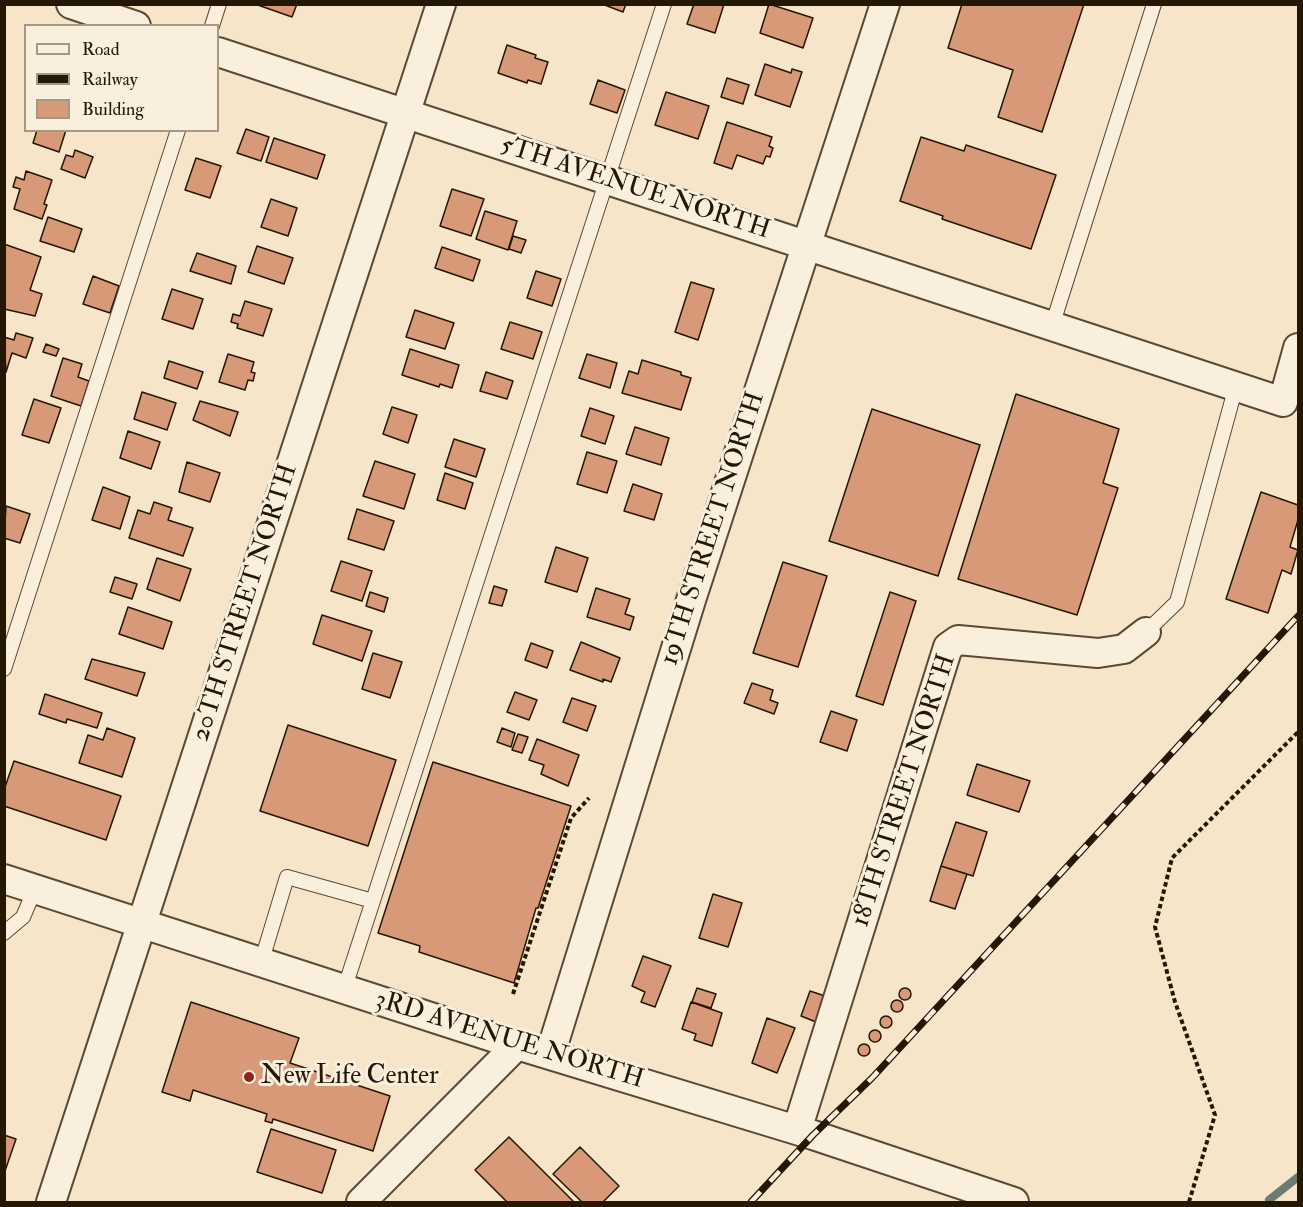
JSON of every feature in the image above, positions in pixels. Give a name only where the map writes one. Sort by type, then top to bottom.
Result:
[{"type":"street","points":[[71,4],[130,24]]},
{"type":"street","name":"20TH STREET NORTH","points":[[51,1203],[441,4]]},
{"type":"street","name":"19TH STREET NORTH","points":[[550,1055],[687,611],[885,4]]},
{"type":"street","name":"5TH AVENUE NORTH","points":[[219,52],[1291,404]]},
{"type":"street","points":[[1291,404],[1299,348]]},
{"type":"street","name":"18TH STREET NORTH","points":[[797,1130],[948,648],[958,640],[1098,653],[1124,649],[1146,632]]},
{"type":"street","name":"3RD AVENUE NORTH","points":[[4,879],[517,1045],[797,1130],[1014,1203]]},
{"type":"street","points":[[361,1203],[517,1045]]},
{"type":"lane","points":[[213,24],[219,4]]},
{"type":"lane","points":[[344,990],[664,4]]},
{"type":"lane","points":[[1052,326],[1154,4]]},
{"type":"lane","points":[[4,669],[177,132]]},
{"type":"lane","points":[[1146,632],[1177,602],[1236,386]]},
{"type":"lane","points":[[261,963],[287,877],[373,901]]},
{"type":"lane","points":[[4,933],[23,917],[35,889]]},
{"type":"path","points":[[1189,1203],[1215,1115],[1175,1002],[1155,927],[1172,858],[1299,732]]},
{"type":"path","points":[[513,994],[571,818],[589,798]]},
{"type":"building","points":[[255,4],[297,4],[292,17]]},
{"type":"building","points":[[602,4],[626,4],[623,12]]},
{"type":"building","points":[[694,4],[724,4],[715,33],[687,24]]},
{"type":"building","points":[[769,4],[813,18],[803,48],[760,33]]},
{"type":"building","points":[[962,4],[1084,4],[1042,132],[998,117],[1013,70],[948,48]]},
{"type":"building","points":[[507,45],[536,55],[535,58],[548,62],[541,84],[528,80],[527,83],[498,73]]},
{"type":"building","points":[[765,64],[791,73],[792,69],[802,72],[790,107],[755,95]]},
{"type":"building","points":[[727,78],[749,85],[743,104],[721,97]]},
{"type":"building","points":[[598,80],[625,90],[617,113],[590,104]]},
{"type":"building","points":[[666,92],[709,106],[698,139],[655,125]]},
{"type":"building","points":[[727,122],[772,137],[769,146],[773,148],[770,157],[766,156],[763,164],[737,155],[732,169],[714,163]]},
{"type":"building","points":[[246,129],[269,137],[261,161],[237,153]]},
{"type":"building","points":[[36,132],[65,132],[59,152],[33,143]]},
{"type":"building","points":[[921,137],[964,151],[966,145],[1056,175],[1031,249],[942,219],[943,216],[900,201]]},
{"type":"building","points":[[274,138],[325,155],[317,179],[266,162]]},
{"type":"building","points":[[75,150],[93,157],[85,178],[61,169],[66,155],[73,157]]},
{"type":"building","points":[[196,158],[221,166],[210,198],[185,190]]},
{"type":"building","points":[[26,171],[52,180],[42,219],[14,209],[20,189],[13,187],[16,177],[24,180]]},
{"type":"building","points":[[452,189],[484,199],[471,236],[440,226]]},
{"type":"building","points":[[271,199],[297,208],[288,236],[261,227]]},
{"type":"building","points":[[485,211],[517,221],[508,250],[476,239]]},
{"type":"building","points":[[48,217],[82,229],[74,252],[40,241]]},
{"type":"building","points":[[513,236],[526,240],[521,253],[509,249]]},
{"type":"building","points":[[4,244],[41,257],[30,290],[42,294],[35,316],[4,309]]},
{"type":"building","points":[[257,246],[293,258],[284,284],[248,272]]},
{"type":"building","points":[[442,247],[480,260],[473,281],[435,268]]},
{"type":"building","points":[[197,253],[236,266],[231,284],[190,271]]},
{"type":"building","points":[[536,271],[561,279],[552,306],[527,298]]},
{"type":"building","points":[[93,276],[119,286],[110,313],[83,304]]},
{"type":"building","points":[[691,282],[714,289],[698,340],[675,332]]},
{"type":"building","points":[[172,289],[203,299],[193,329],[162,319]]},
{"type":"building","points":[[245,301],[272,309],[263,336],[237,328],[238,324],[231,322],[233,314],[240,316]]},
{"type":"building","points":[[415,310],[454,323],[445,349],[406,337]]},
{"type":"building","points":[[510,322],[542,332],[533,359],[501,349]]},
{"type":"building","points":[[16,333],[33,338],[26,358],[12,353],[6,372],[4,337],[14,340]]},
{"type":"building","points":[[46,344],[59,349],[56,356],[43,352]]},
{"type":"building","points":[[410,349],[459,365],[452,388],[440,384],[439,387],[402,375]]},
{"type":"building","points":[[228,354],[254,362],[251,372],[255,373],[253,381],[248,380],[245,390],[219,382]]},
{"type":"building","points":[[587,354],[617,363],[610,388],[579,378]]},
{"type":"building","points":[[63,358],[82,364],[78,377],[89,381],[81,406],[51,396]]},
{"type":"building","points":[[642,360],[681,372],[681,375],[691,378],[681,410],[622,393],[629,371],[638,374]]},
{"type":"building","points":[[169,361],[203,372],[197,389],[164,378]]},
{"type":"building","points":[[486,372],[513,381],[507,399],[480,391]]},
{"type":"building","points":[[142,392],[176,403],[167,430],[134,419]]},
{"type":"building","points":[[1016,394],[1119,429],[1103,483],[1118,488],[1077,615],[958,579]]},
{"type":"building","points":[[34,399],[61,408],[49,443],[22,435]]},
{"type":"building","points":[[200,401],[238,412],[230,436],[193,420]]},
{"type":"building","points":[[392,407],[417,415],[408,443],[383,434]]},
{"type":"building","points":[[590,408],[614,416],[605,444],[581,436]]},
{"type":"building","points":[[872,409],[980,445],[938,576],[829,541]]},
{"type":"building","points":[[635,427],[669,438],[661,465],[626,454]]},
{"type":"building","points":[[128,431],[160,442],[151,469],[120,458]]},
{"type":"building","points":[[454,439],[485,449],[476,477],[445,467]]},
{"type":"building","points":[[587,452],[617,461],[607,493],[577,484]]},
{"type":"building","points":[[375,461],[415,474],[404,509],[363,496]]},
{"type":"building","points":[[187,462],[220,473],[210,502],[179,492]]},
{"type":"building","points":[[445,473],[473,483],[465,509],[437,500]]},
{"type":"building","points":[[633,484],[662,494],[654,520],[624,511]]},
{"type":"building","points":[[103,487],[130,497],[120,529],[92,520]]},
{"type":"building","points":[[1261,492],[1298,505],[1298,520],[1290,547],[1298,550],[1291,574],[1282,570],[1268,613],[1226,599]]},
{"type":"building","points":[[154,502],[172,508],[168,520],[193,528],[183,556],[129,538],[138,510],[150,514]]},
{"type":"building","points":[[6,506],[30,514],[20,543],[4,538]]},
{"type":"building","points":[[357,509],[394,521],[384,550],[348,539]]},
{"type":"building","points":[[556,547],[588,558],[577,592],[545,582]]},
{"type":"building","points":[[157,558],[191,569],[180,601],[147,589]]},
{"type":"building","points":[[341,561],[372,571],[362,601],[331,591]]},
{"type":"building","points":[[783,562],[827,576],[798,667],[753,653]]},
{"type":"building","points":[[115,577],[137,584],[132,599],[110,592]]},
{"type":"building","points":[[494,586],[507,590],[502,606],[489,603]]},
{"type":"building","points":[[596,588],[630,599],[625,614],[634,617],[630,630],[587,617]]},
{"type":"building","points":[[370,592],[388,598],[384,612],[366,606]]},
{"type":"building","points":[[890,592],[916,601],[883,705],[856,696]]},
{"type":"building","points":[[128,607],[172,622],[163,649],[119,634]]},
{"type":"building","points":[[322,615],[372,631],[362,661],[313,644]]},
{"type":"building","points":[[581,642],[620,658],[611,682],[603,679],[603,682],[570,670]]},
{"type":"building","points":[[531,643],[553,651],[547,668],[525,660]]},
{"type":"building","points":[[373,653],[402,662],[390,698],[362,689]]},
{"type":"building","points":[[92,659],[145,673],[137,696],[85,679]]},
{"type":"building","points":[[752,683],[773,690],[770,700],[778,703],[774,714],[744,703]]},
{"type":"building","points":[[515,692],[537,700],[529,720],[507,712]]},
{"type":"building","points":[[45,694],[102,713],[97,728],[67,719],[66,723],[39,714]]},
{"type":"building","points":[[572,698],[596,706],[587,731],[563,722]]},
{"type":"building","points":[[831,711],[857,720],[847,751],[820,742]]},
{"type":"building","points":[[288,725],[396,760],[368,846],[260,811]]},
{"type":"building","points":[[107,728],[135,738],[122,777],[79,763],[88,735],[103,740]]},
{"type":"building","points":[[502,728],[515,733],[511,747],[497,742]]},
{"type":"building","points":[[518,734],[528,737],[522,753],[512,750]]},
{"type":"building","points":[[537,739],[579,755],[568,786],[541,774],[544,765],[529,760]]},
{"type":"building","points":[[14,761],[121,796],[106,840],[4,806],[4,790]]},
{"type":"building","points":[[433,762],[571,806],[538,908],[536,908],[514,983],[419,952],[420,946],[378,933]]},
{"type":"building","points":[[977,764],[1030,781],[1019,812],[967,795]]},
{"type":"building","points":[[956,822],[987,832],[973,876],[941,866]]},
{"type":"building","points":[[941,866],[967,874],[955,909],[930,901]]},
{"type":"building","points":[[713,894],[742,903],[728,947],[699,938]]},
{"type":"building","points":[[643,956],[671,966],[655,1007],[641,1002],[645,992],[632,986]]},
{"type":"building","points":[[697,988],[716,994],[711,1008],[692,1002]]},
{"type":"building","points":[[907,988],[911,994],[907,1000],[903,1000],[899,992]]},
{"type":"building","points":[[810,991],[825,996],[816,1022],[801,1016]]},
{"type":"building","points":[[899,1000],[903,1006],[899,1012],[895,1012],[891,1004]]},
{"type":"building","name":"New Life Center","points":[[191,1002],[299,1038],[290,1063],[390,1096],[373,1151],[273,1119],[272,1123],[265,1121],[267,1114],[193,1090],[190,1101],[162,1092]]},
{"type":"building","points":[[691,1002],[722,1013],[712,1046],[694,1040],[696,1034],[682,1029]]},
{"type":"building","points":[[888,1016],[892,1022],[888,1028],[884,1028],[880,1020]]},
{"type":"building","points":[[767,1018],[795,1028],[777,1073],[752,1063]]},
{"type":"building","points":[[877,1030],[881,1036],[877,1042],[873,1042],[869,1034]]},
{"type":"building","points":[[866,1044],[870,1050],[866,1056],[862,1056],[858,1048]]},
{"type":"building","points":[[271,1129],[336,1150],[322,1193],[257,1172]]},
{"type":"building","points":[[4,1135],[16,1139],[4,1174]]},
{"type":"building","points":[[509,1137],[574,1202],[507,1202],[475,1170]]},
{"type":"building","points":[[580,1147],[619,1186],[603,1202],[582,1202],[553,1174]]},
{"type":"waterway","points":[[1269,1200],[1298,1177]]},
{"type":"railway","points":[[751,1202],[813,1135],[872,1078],[1298,616]]},
{"type":"place","name":"New Life Center","points":[[249,1077]]}]
